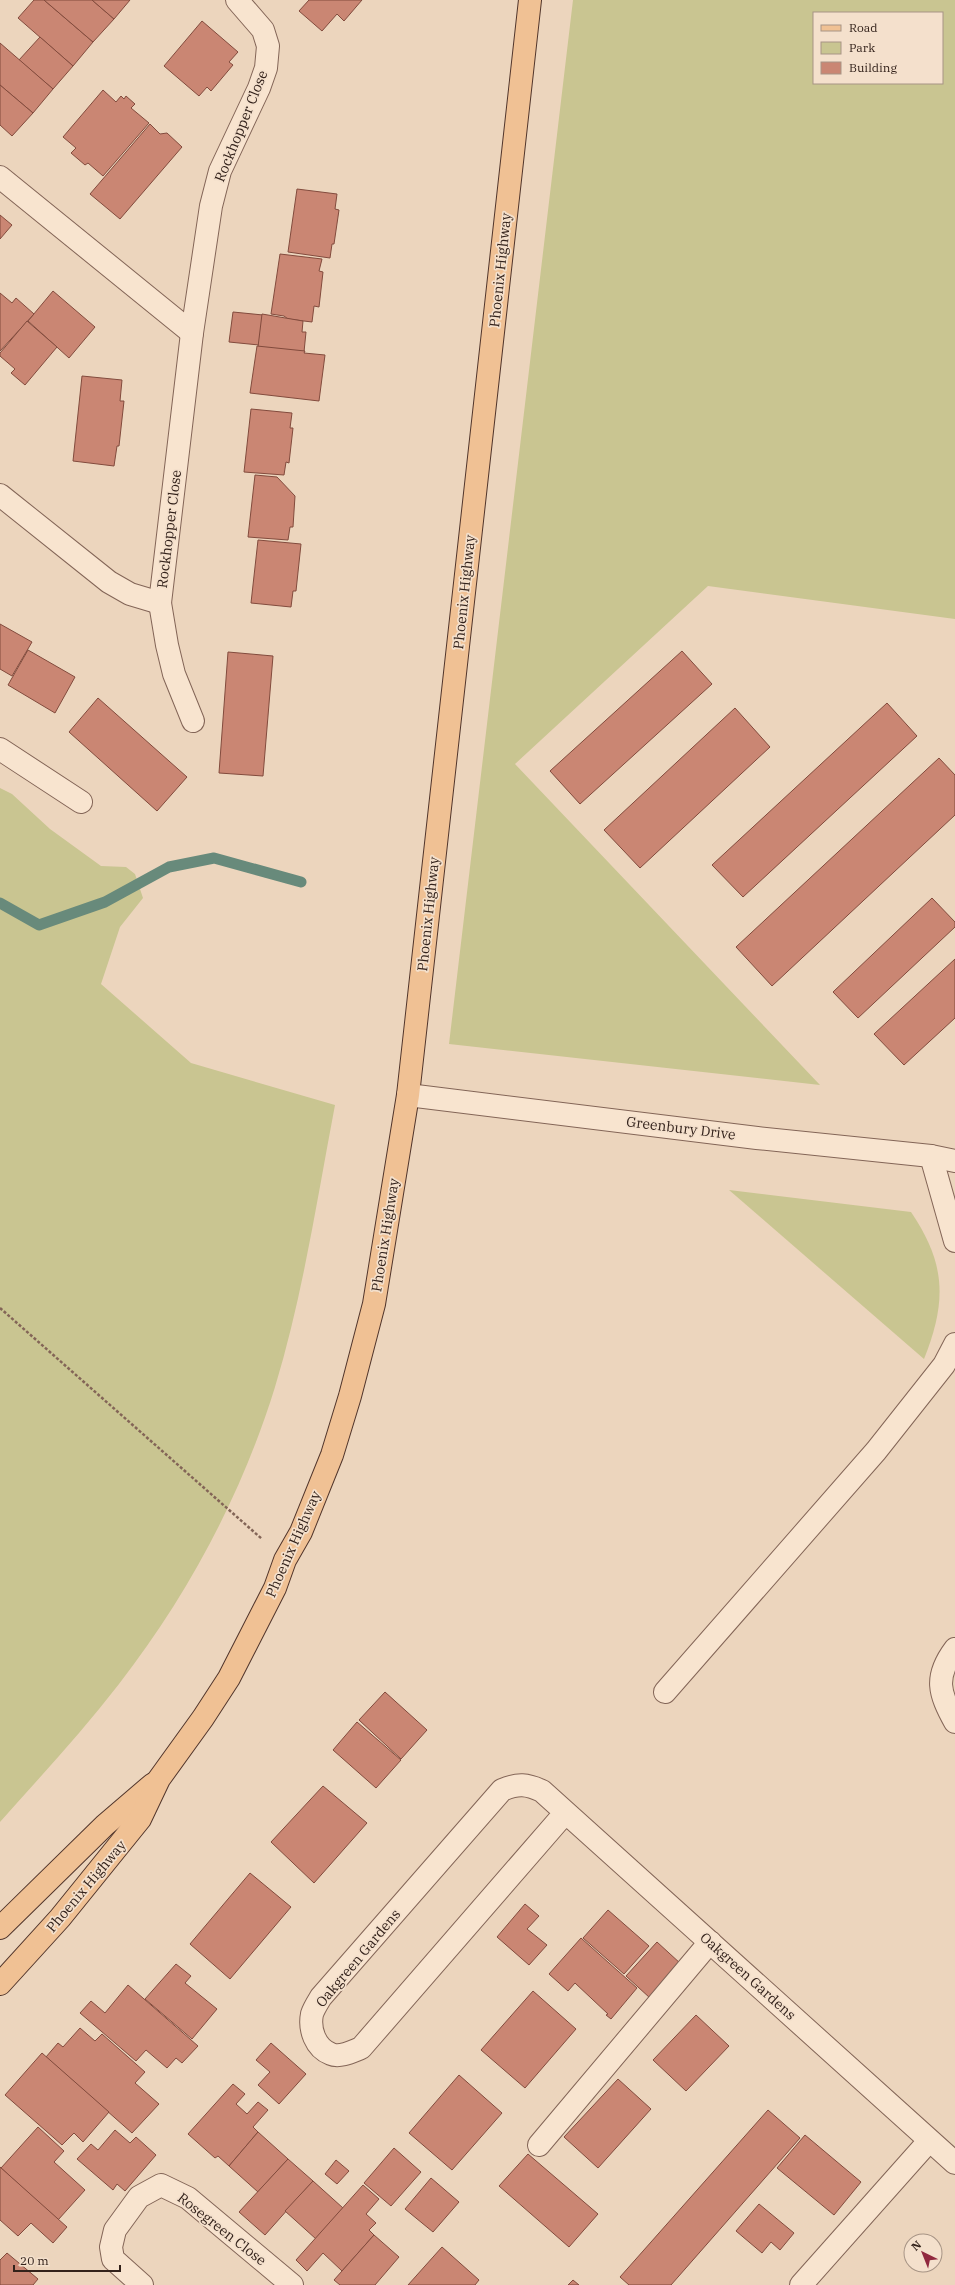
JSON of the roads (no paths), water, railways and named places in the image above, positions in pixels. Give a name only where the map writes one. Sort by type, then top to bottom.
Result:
[{"type":"main road","name":"Phoenix Highway","points":[[0,1984],[60,1918],[104,1866],[140,1819],[160,1778],[204,1718],[229,1678],[275,1588],[285,1560],[301,1532],[332,1455],[372,1312],[408,1096],[530,0]]},
{"type":"main road","name":"Phoenix Highway","points":[[0,1928],[105,1825],[160,1778]]},
{"type":"street","name":"Rockhopper Close","points":[[0,495],[109,582],[130,594],[160,603],[192,333],[212,199],[220,171],[259,88],[266,68],[268,46],[263,30],[238,0]]},
{"type":"street","points":[[0,177],[192,333]]},
{"type":"street","points":[[160,603],[174,674],[193,721]]},
{"type":"street","points":[[0,748],[81,802]]},
{"type":"street","name":"Greenbury Drive","points":[[408,1096],[757,1138],[931,1156],[955,1161]]},
{"type":"street","points":[[931,1156],[955,1241]]},
{"type":"street","points":[[665,1692],[876,1451],[944,1365],[955,1344]]},
{"type":"street","points":[[955,1649],[945,1662],[940,1682],[945,1703],[955,1722]]},
{"type":"street","name":"Oakgreen Gardens","points":[[565,1813],[361,2048],[347,2054],[331,2054],[317,2043],[311,2030],[312,2013],[321,1997],[502,1790],[515,1784],[528,1785],[542,1791],[955,2163]]},
{"type":"street","points":[[539,2145],[710,1942]]},
{"type":"street","points":[[801,2285],[929,2141]]},
{"type":"street","name":"Rosegreen Close","points":[[142,2285],[113,2259],[111,2247],[115,2230],[139,2197],[161,2185],[188,2198],[292,2285]]},
{"type":"waterway","points":[[0,903],[39,925],[105,902],[169,867],[214,858],[301,882]]}]
